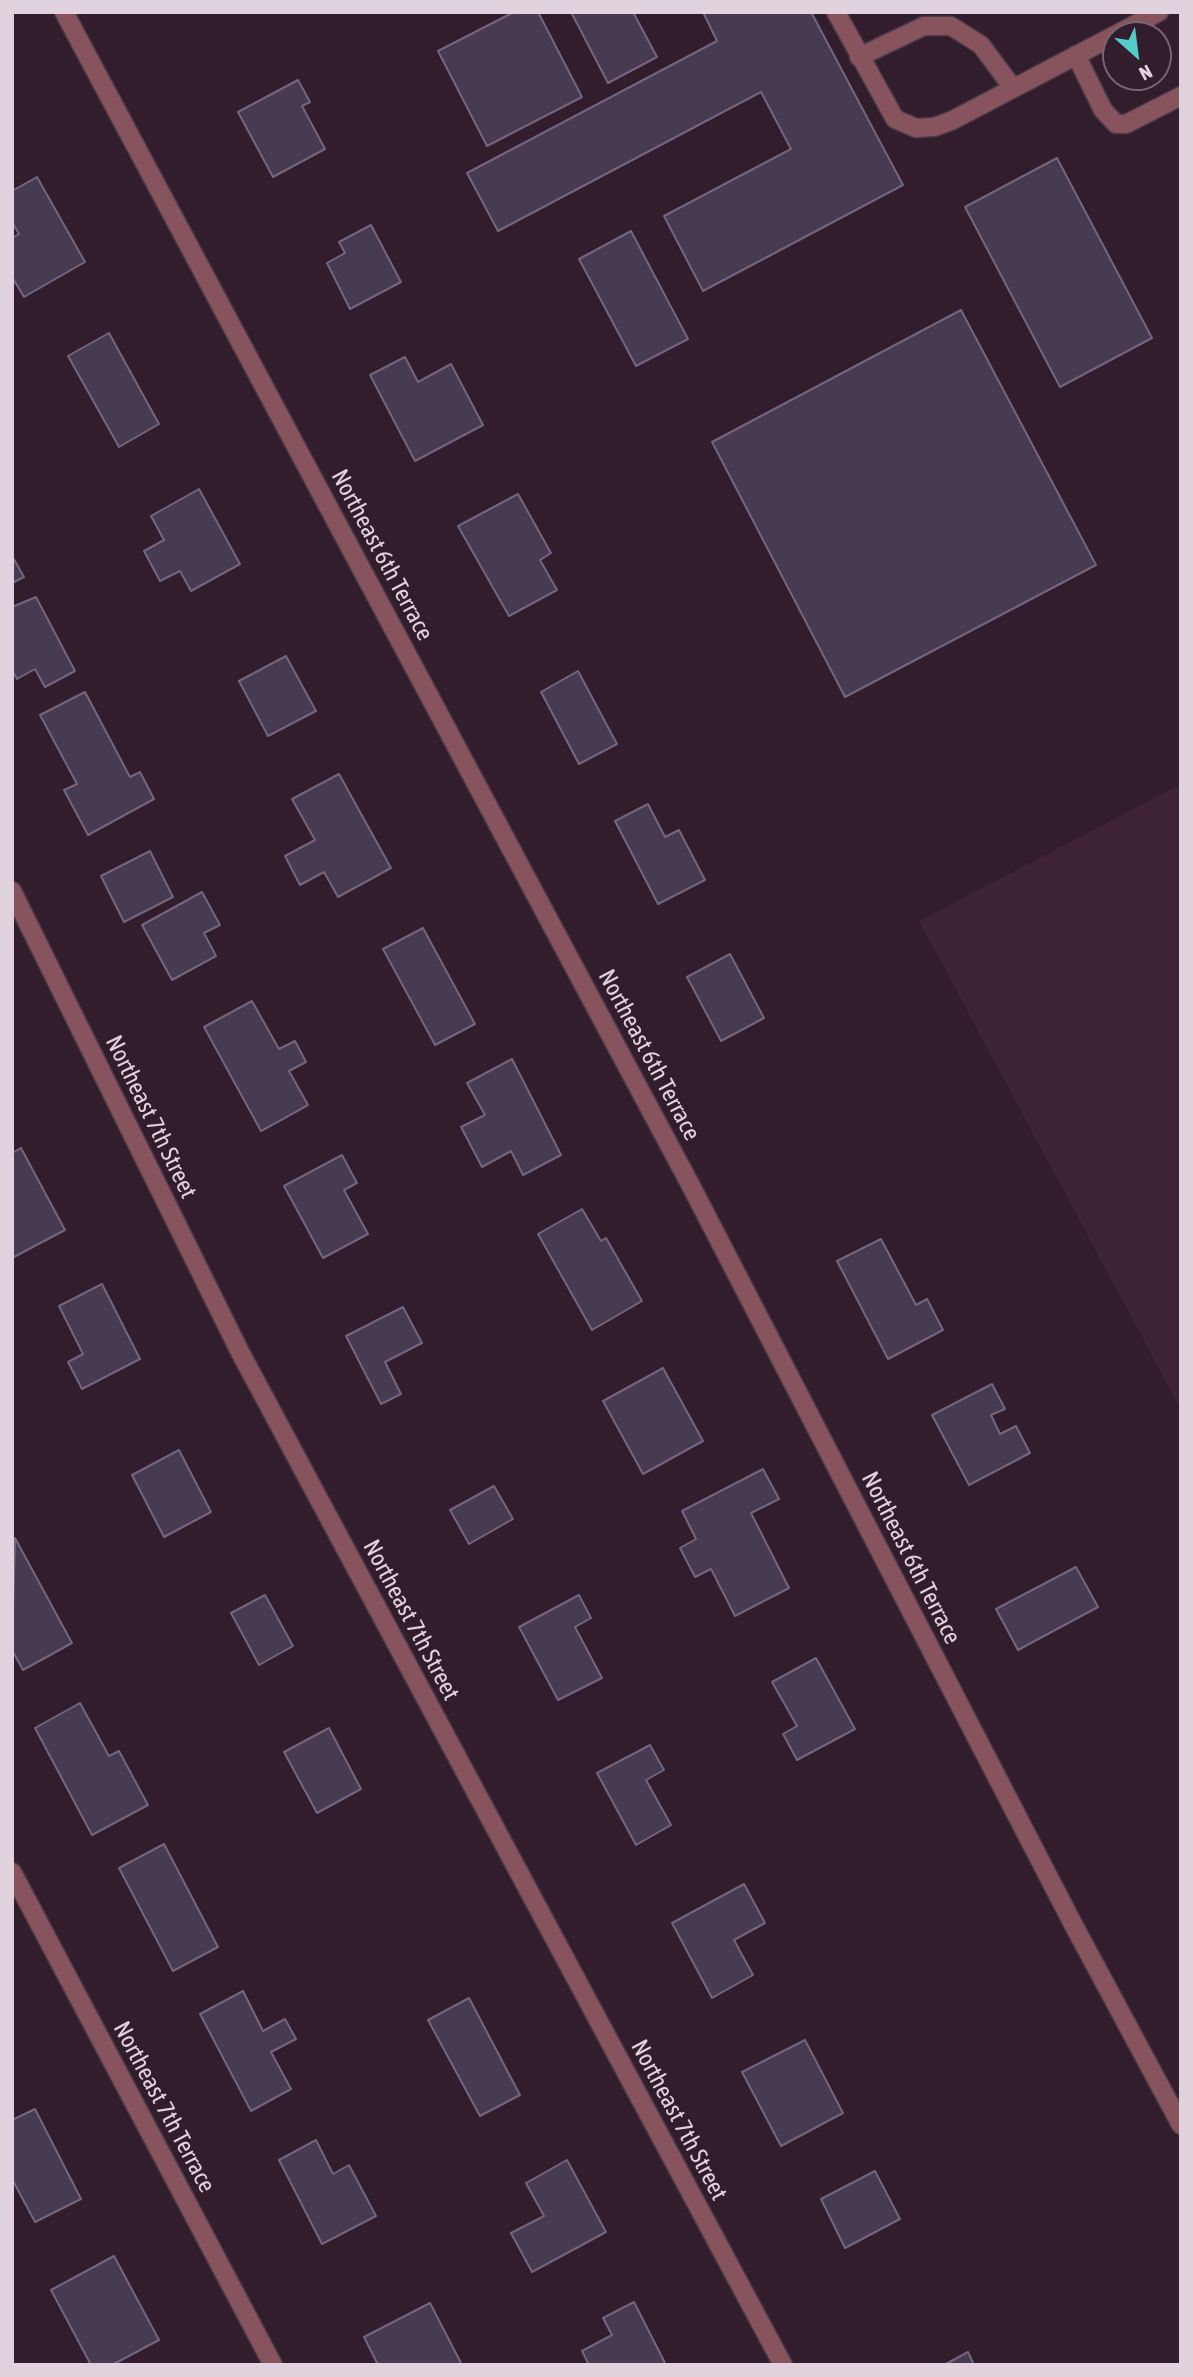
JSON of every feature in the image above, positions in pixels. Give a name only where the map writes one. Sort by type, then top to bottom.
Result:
[{"type":"street","name":"Northeast 6th Terrace","points":[[64,12],[690,1184],[1066,1912],[1181,2125]]},
{"type":"street","points":[[835,12],[895,118],[906,126],[934,127],[1159,12]]},
{"type":"street","points":[[859,57],[924,26],[951,26],[981,45],[1013,88]]},
{"type":"street","points":[[1076,55],[1103,110],[1116,124],[1126,124],[1181,96]]},
{"type":"street","name":"Northeast 7th Street","points":[[12,891],[240,1352],[783,2365]]},
{"type":"street","name":"Northeast 7th Terrace","points":[[12,1872],[273,2365]]},
{"type":"shaded area","points":[[1181,784],[1181,1410],[919,921]]},
{"type":"building","points":[[514,12],[538,12],[582,97],[487,146],[438,51]]},
{"type":"building","points":[[571,12],[633,12],[657,57],[608,83]]},
{"type":"building","points":[[703,12],[811,12],[903,185],[703,291],[664,216],[791,149],[761,92],[498,231],[467,173],[717,41]]},
{"type":"building","points":[[298,80],[310,102],[302,106],[325,149],[273,177],[238,112]]},
{"type":"building","points":[[1057,158],[1152,338],[1060,387],[965,207]]},
{"type":"building","points":[[37,177],[85,262],[24,297],[12,277],[12,238],[19,234],[12,222],[12,191]]},
{"type":"building","points":[[371,225],[401,282],[350,309],[327,263],[345,253],[339,242]]},
{"type":"building","points":[[631,231],[688,339],[636,366],[579,259]]},
{"type":"building","points":[[961,310],[1096,565],[845,697],[712,442]]},
{"type":"building","points":[[109,333],[159,424],[119,447],[68,356]]},
{"type":"building","points":[[405,357],[418,382],[451,364],[483,425],[415,461],[370,375]]},
{"type":"building","points":[[199,489],[240,564],[191,591],[180,571],[160,581],[144,551],[164,540],[151,516]]},
{"type":"building","points":[[518,494],[551,553],[540,560],[557,590],[509,616],[458,526]]},
{"type":"building","points":[[12,556],[24,577],[12,583]]},
{"type":"building","points":[[36,597],[75,671],[45,687],[35,669],[17,679],[12,670],[12,607]]},
{"type":"building","points":[[286,656],[316,711],[268,736],[239,681]]},
{"type":"building","points":[[578,671],[617,744],[579,764],[541,692]]},
{"type":"building","points":[[85,692],[130,777],[140,772],[154,799],[88,835],[64,790],[77,784],[40,715]]},
{"type":"building","points":[[339,774],[391,868],[338,897],[324,872],[300,885],[285,856],[315,840],[292,799]]},
{"type":"building","points":[[648,804],[665,837],[679,830],[705,880],[658,904],[615,821]]},
{"type":"building","points":[[150,851],[173,897],[124,922],[101,876]]},
{"type":"building","points":[[202,892],[220,925],[204,933],[216,956],[172,980],[142,925]]},
{"type":"building","points":[[423,928],[475,1024],[435,1045],[383,949]]},
{"type":"building","points":[[730,954],[764,1018],[721,1041],[687,977]]},
{"type":"building","points":[[252,1001],[279,1049],[295,1041],[306,1062],[289,1071],[308,1105],[261,1131],[204,1027]]},
{"type":"building","points":[[512,1059],[561,1155],[523,1175],[511,1151],[482,1167],[461,1127],[485,1115],[467,1083]]},
{"type":"building","points":[[21,1148],[65,1230],[12,1258],[12,1153]]},
{"type":"building","points":[[342,1155],[357,1183],[344,1190],[368,1234],[323,1258],[284,1186]]},
{"type":"building","points":[[582,1209],[601,1241],[606,1238],[642,1301],[592,1330],[538,1234]]},
{"type":"building","points":[[881,1239],[916,1305],[927,1299],[943,1330],[888,1359],[837,1261]]},
{"type":"building","points":[[102,1284],[140,1359],[82,1389],[68,1362],[83,1354],[59,1306]]},
{"type":"building","points":[[403,1307],[422,1343],[385,1362],[401,1394],[381,1404],[346,1336]]},
{"type":"building","points":[[663,1368],[703,1441],[643,1474],[603,1401]]},
{"type":"building","points":[[992,1384],[1005,1409],[991,1415],[1000,1434],[1016,1426],[1030,1453],[969,1485],[932,1415]]},
{"type":"building","points":[[179,1450],[211,1512],[164,1537],[132,1475]]},
{"type":"building","points":[[763,1469],[779,1499],[751,1513],[789,1588],[735,1616],[711,1569],[695,1577],[680,1548],[696,1539],[682,1511]]},
{"type":"building","points":[[494,1486],[513,1519],[469,1544],[450,1510]]},
{"type":"building","points":[[15,1538],[72,1643],[23,1670],[12,1650]]},
{"type":"building","points":[[1076,1567],[1098,1607],[1018,1650],[996,1609]]},
{"type":"building","points":[[265,1595],[293,1646],[259,1665],[231,1613]]},
{"type":"building","points":[[579,1595],[591,1618],[575,1627],[602,1678],[558,1700],[519,1627]]},
{"type":"building","points":[[816,1658],[855,1729],[797,1760],[783,1734],[797,1726],[772,1682]]},
{"type":"building","points":[[80,1703],[109,1756],[119,1751],[148,1805],[92,1835],[35,1728]]},
{"type":"building","points":[[329,1728],[361,1789],[317,1813],[284,1752]]},
{"type":"building","points":[[650,1745],[664,1770],[646,1780],[671,1825],[636,1845],[597,1773]]},
{"type":"building","points":[[164,1844],[218,1947],[173,1971],[119,1868]]},
{"type":"building","points":[[744,1884],[765,1923],[734,1940],[753,1975],[712,1998],[672,1923]]},
{"type":"building","points":[[243,1991],[263,2031],[285,2019],[296,2039],[271,2052],[291,2089],[251,2111],[200,2014]]},
{"type":"building","points":[[469,1998],[520,2095],[480,2116],[428,2020]]},
{"type":"building","points":[[805,2040],[843,2113],[781,2146],[742,2072]]},
{"type":"building","points":[[35,2109],[81,2199],[35,2222],[12,2179],[12,2120]]},
{"type":"building","points":[[316,2140],[333,2174],[349,2165],[376,2216],[322,2244],[279,2160]]},
{"type":"building","points":[[567,2160],[606,2232],[532,2272],[511,2233],[544,2216],[526,2183]]},
{"type":"building","points":[[875,2171],[900,2219],[845,2248],[821,2199]]},
{"type":"building","points":[[114,2256],[159,2340],[112,2365],[91,2365],[51,2290]]},
{"type":"building","points":[[634,2302],[666,2365],[589,2365],[582,2351],[612,2335],[603,2318]]},
{"type":"building","points":[[430,2303],[462,2365],[378,2365],[364,2337]]},
{"type":"building","points":[[968,2352],[974,2365],[944,2365]]}]
